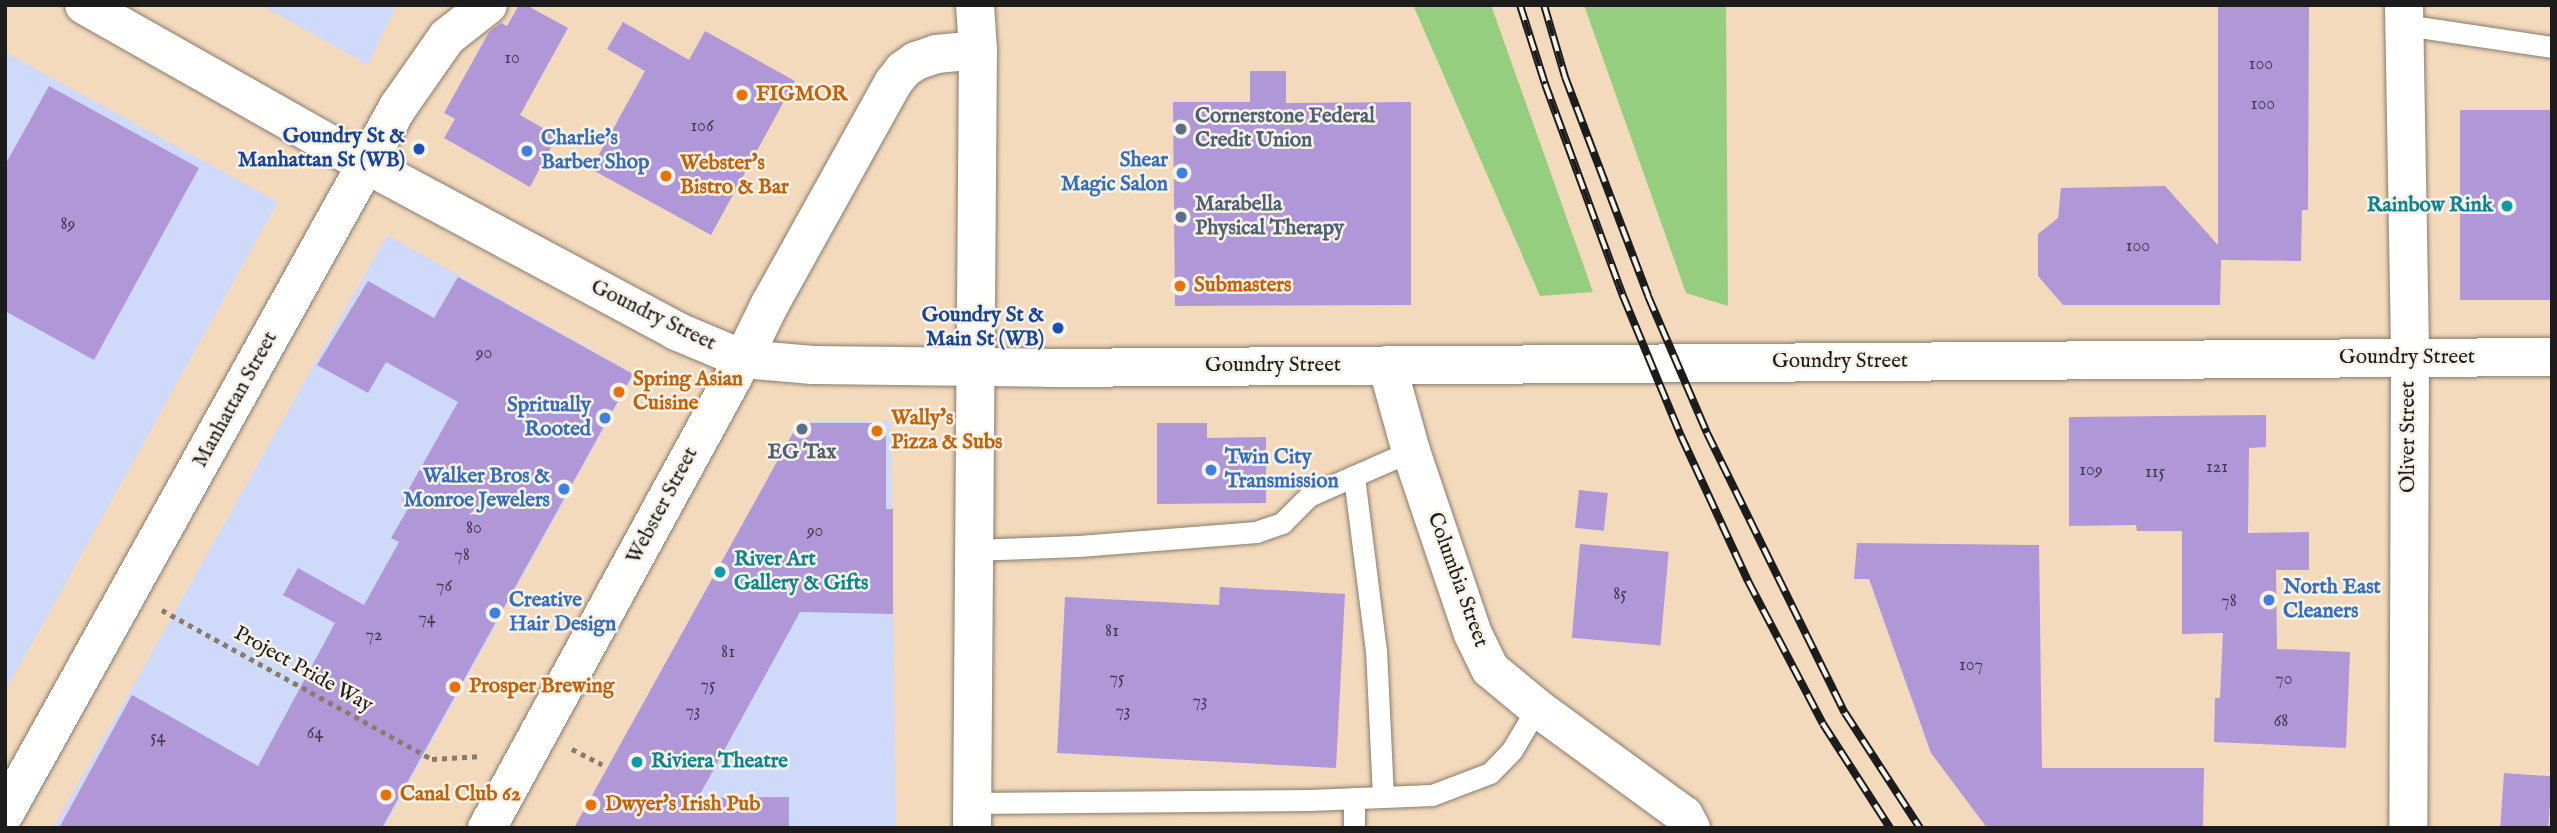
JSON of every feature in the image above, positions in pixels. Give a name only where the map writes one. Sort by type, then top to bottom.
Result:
[{"type":"street","name":"Goundry Street","points":[[84,5],[367,165],[676,331],[743,359],[813,365],[974,367],[2552,357]]},
{"type":"street","name":"Manhattan Street","points":[[5,813],[398,107],[447,37],[488,5]]},
{"type":"street","points":[[972,816],[978,50],[975,5]]},
{"type":"street","name":"Oliver Street","points":[[2404,15],[2410,358],[2408,828]]},
{"type":"street","name":"Webster Street","points":[[487,828],[743,359],[776,292],[903,70],[936,54],[978,50]]},
{"type":"street","name":"Columbia Street","points":[[1387,365],[1411,451],[1473,634],[1490,669],[1537,708],[1684,815],[1691,828]]},
{"type":"lane","points":[[2404,15],[2552,47]]},
{"type":"lane","points":[[973,550],[1079,546],[1256,532],[1282,523],[1309,496],[1411,451]]},
{"type":"lane","points":[[1354,477],[1376,651],[1383,797]]},
{"type":"lane","points":[[972,816],[1432,795],[1490,773],[1512,750],[1537,708]]},
{"type":"lane","points":[[1354,798],[1354,828]]},
{"type":"path","name":"Project Pride Way","points":[[158,608],[432,759],[495,755]]},
{"type":"path","points":[[572,748],[602,764]]},
{"type":"shaded area","points":[[261,5],[397,5],[368,65]]},
{"type":"shaded area","points":[[5,52],[278,202],[5,692]]},
{"type":"shaded area","points":[[387,235],[634,374],[384,828],[53,828]]},
{"type":"shaded area","points":[[799,422],[891,422],[896,828],[574,828]]},
{"type":"green space","points":[[1413,5],[1491,5],[1593,292],[1540,296]]},
{"type":"green space","points":[[1584,5],[1726,5],[1728,306],[1686,293]]},
{"type":"building","points":[[519,5],[526,5],[568,28],[520,115],[557,136],[530,187],[444,138],[455,119],[444,113],[489,32],[501,23],[507,26]]},
{"type":"building","points":[[2218,5],[2309,5],[2308,210],[2302,210],[2301,261],[2221,260],[2220,305],[2063,305],[2038,276],[2038,234],[2058,218],[2061,188],[2165,186],[2218,245]]},
{"type":"building","points":[[623,22],[689,60],[705,31],[795,81],[711,235],[591,169],[645,71],[607,49]]},
{"type":"building","points":[[1250,71],[1286,71],[1286,103],[1411,102],[1411,305],[1175,306],[1173,102],[1250,102]]},
{"type":"building","points":[[49,86],[199,168],[94,360],[5,311],[5,165]]},
{"type":"building","name":"Rainbow Rink","points":[[2460,110],[2552,110],[2552,300],[2460,300]]},
{"type":"building","points":[[458,277],[633,374],[382,828],[59,828],[132,695],[258,766],[335,623],[283,595],[298,568],[364,605],[399,542],[391,538],[410,505],[402,501],[458,402],[386,362],[368,393],[317,365],[368,281],[434,318]]},
{"type":"building","points":[[2266,415],[2266,447],[2249,448],[2248,533],[2309,532],[2309,570],[2276,570],[2277,649],[2350,652],[2346,748],[2214,742],[2215,698],[2220,698],[2223,633],[2182,634],[2182,531],[2137,531],[2136,525],[2069,526],[2069,417]]},
{"type":"building","points":[[807,423],[875,423],[886,434],[886,509],[893,509],[893,614],[800,612],[698,798],[789,797],[789,828],[574,828],[794,431]]},
{"type":"building","name":"Twin City Transmission","points":[[1157,423],[1207,423],[1207,438],[1266,437],[1266,503],[1157,504]]},
{"type":"building","points":[[1579,490],[1608,493],[1604,531],[1575,528]]},
{"type":"building","points":[[1857,543],[2039,545],[2042,768],[2204,768],[2203,828],[1987,828],[1931,753],[1869,579],[1854,579]]},
{"type":"building","points":[[1580,544],[1669,552],[1660,645],[1572,638]]},
{"type":"building","points":[[1220,587],[1345,594],[1336,768],[1057,753],[1065,597],[1219,605]]},
{"type":"building","points":[[2504,773],[2552,776],[2548,828],[2500,828]]},
{"type":"railway","points":[[1520,5],[1545,84],[1623,296],[1681,436],[1748,581],[1823,724],[1890,828]]},
{"type":"railway","points":[[1544,5],[1565,77],[1648,296],[1707,433],[1845,713],[1920,828]]},
{"type":"place","name":"FIGMOR","points":[[742,95]]},
{"type":"place","name":"Cornerstone Federal Credit Union","points":[[1181,129]]},
{"type":"place","name":"Goundry St & Manhattan St (WB)","points":[[419,149]]},
{"type":"place","name":"Charlie's Barber Shop","points":[[527,151]]},
{"type":"place","name":"Shear Magic Salon","points":[[1182,173]]},
{"type":"place","name":"Webster's Bistro & Bar","points":[[666,176]]},
{"type":"place","name":"Rainbow Rink","points":[[2507,206]]},
{"type":"place","name":"Marabella Physical Therapy","points":[[1181,217]]},
{"type":"place","name":"Submasters","points":[[1180,286]]},
{"type":"place","name":"Goundry St & Main St (WB)","points":[[1058,328]]},
{"type":"place","name":"Spring Asian Cuisine","points":[[619,392]]},
{"type":"place","name":"Spritually Rooted","points":[[605,418]]},
{"type":"place","name":"EG Tax","points":[[802,429]]},
{"type":"place","name":"Wally's Pizza & Subs","points":[[877,431]]},
{"type":"place","name":"Twin City Transmission","points":[[1211,470]]},
{"type":"place","name":"Walker Bros & Monroe Jewelers","points":[[564,489]]},
{"type":"place","name":"River Art Gallery & Gifts","points":[[720,572]]},
{"type":"place","name":"North East Cleaners","points":[[2269,600]]},
{"type":"place","name":"Creative Hair Design","points":[[495,613]]},
{"type":"place","name":"Prosper Brewing","points":[[455,687]]},
{"type":"place","name":"Riviera Theatre","points":[[637,762]]},
{"type":"place","name":"Canal Club 62","points":[[386,795]]},
{"type":"place","name":"Dwyer's Irish Pub","points":[[591,805]]}]
